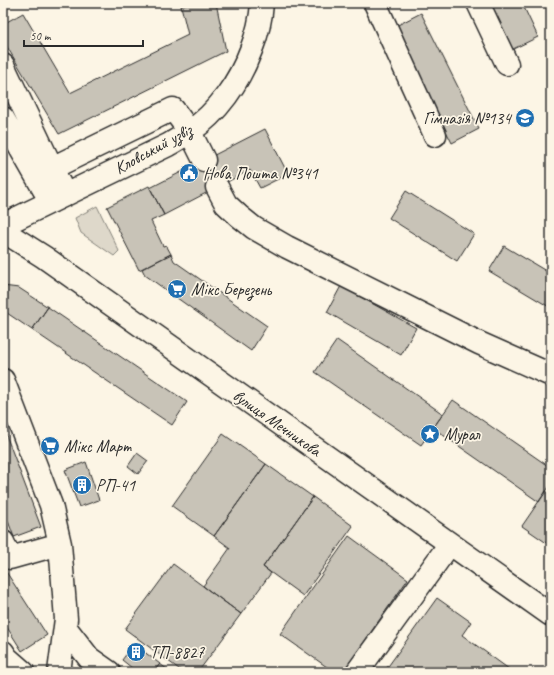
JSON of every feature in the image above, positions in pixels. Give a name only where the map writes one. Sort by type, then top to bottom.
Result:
[{"type":"street","name":"Кловський узвіз","points":[[3,226],[168,145],[198,147],[206,119],[221,103],[237,81],[246,62],[257,35],[262,3]]},
{"type":"street","points":[[375,3],[435,135]]},
{"type":"street","points":[[478,3],[507,64]]},
{"type":"street","points":[[3,65],[52,168],[58,199]]},
{"type":"street","points":[[52,168],[172,109],[198,147]]},
{"type":"street","points":[[3,118],[58,199]]},
{"type":"street","points":[[115,137],[127,165]]},
{"type":"street","points":[[217,187],[226,204],[238,216],[254,228],[337,272],[479,343],[551,375]]},
{"type":"street","name":"вулиця Мечникова","points":[[3,231],[44,257],[551,615]]},
{"type":"street","points":[[4,386],[51,505],[60,544],[66,619],[59,672]]},
{"type":"street","points":[[3,542],[10,558],[60,544]]},
{"type":"street","points":[[357,672],[449,544]]},
{"type":"street","points":[[65,627],[89,658],[109,672]]},
{"type":"street","points":[[3,652],[7,658],[23,672]]},
{"type":"shaded area","points":[[97,206],[119,251],[114,256],[81,233],[75,218]]},
{"type":"building","points":[[193,3],[216,3],[226,51],[59,134],[3,40],[3,24],[23,13],[70,93],[188,35],[181,6]]},
{"type":"building","points":[[488,3],[522,3],[538,37],[511,50]]},
{"type":"building","points":[[421,13],[479,129],[452,143],[394,27]]},
{"type":"building","points":[[265,129],[288,174],[260,188],[250,170],[164,215],[150,188]]},
{"type":"building","points":[[149,186],[164,215],[151,221],[163,246],[166,245],[171,254],[139,270],[107,207]]},
{"type":"building","points":[[406,191],[474,234],[457,261],[389,218]]},
{"type":"building","points":[[504,246],[551,274],[551,308],[489,271]]},
{"type":"building","points":[[171,254],[174,261],[267,326],[251,351],[145,275],[142,269]]},
{"type":"building","points":[[3,286],[19,288],[48,307],[32,330],[7,313],[3,313]]},
{"type":"building","points":[[341,286],[416,328],[401,355],[327,312]]},
{"type":"building","points":[[48,307],[187,402],[172,425],[32,330]]},
{"type":"building","points":[[337,340],[443,414],[421,445],[315,372]]},
{"type":"building","points":[[453,400],[551,468],[551,484],[539,502],[433,428]]},
{"type":"building","points":[[3,427],[41,527],[14,537],[3,508]]},
{"type":"building","points":[[223,434],[266,464],[214,536],[172,506]]},
{"type":"building","points":[[137,453],[148,461],[138,474],[128,466]]},
{"type":"building","name":"РП-41","points":[[86,462],[99,500],[79,507],[65,470]]},
{"type":"building","points":[[266,464],[313,497],[263,567],[271,573],[241,614],[203,586],[230,548],[214,536]]},
{"type":"building","points":[[546,491],[551,495],[551,546],[522,526]]},
{"type":"building","points":[[313,497],[353,526],[303,596],[263,567]]},
{"type":"building","points":[[349,536],[408,579],[343,672],[334,672],[280,634]]},
{"type":"building","points":[[173,564],[241,614],[198,672],[183,672],[125,629]]},
{"type":"building","points":[[3,567],[47,635],[22,651],[3,621]]},
{"type":"building","points":[[437,598],[471,622],[462,635],[513,672],[384,672]]},
{"type":"building","name":"ТП-8827","points":[[134,644],[160,664],[153,672],[137,672],[122,660]]},
{"type":"building","points":[[160,664],[171,672],[153,672]]},
{"type":"tunnel","points":[[204,160],[217,187]]},
{"type":"place","name":"Гімназія №134","points":[[525,118]]},
{"type":"place","name":"Нова Пошта №341","points":[[189,173]]},
{"type":"place","name":"Мікс Березень","points":[[177,289]]},
{"type":"place","name":"Мурал","points":[[430,434]]},
{"type":"place","name":"Мікс Март","points":[[50,446]]},
{"type":"place","name":"РП-41","points":[[82,485]]},
{"type":"place","name":"ТП-8827","points":[[136,652]]}]
